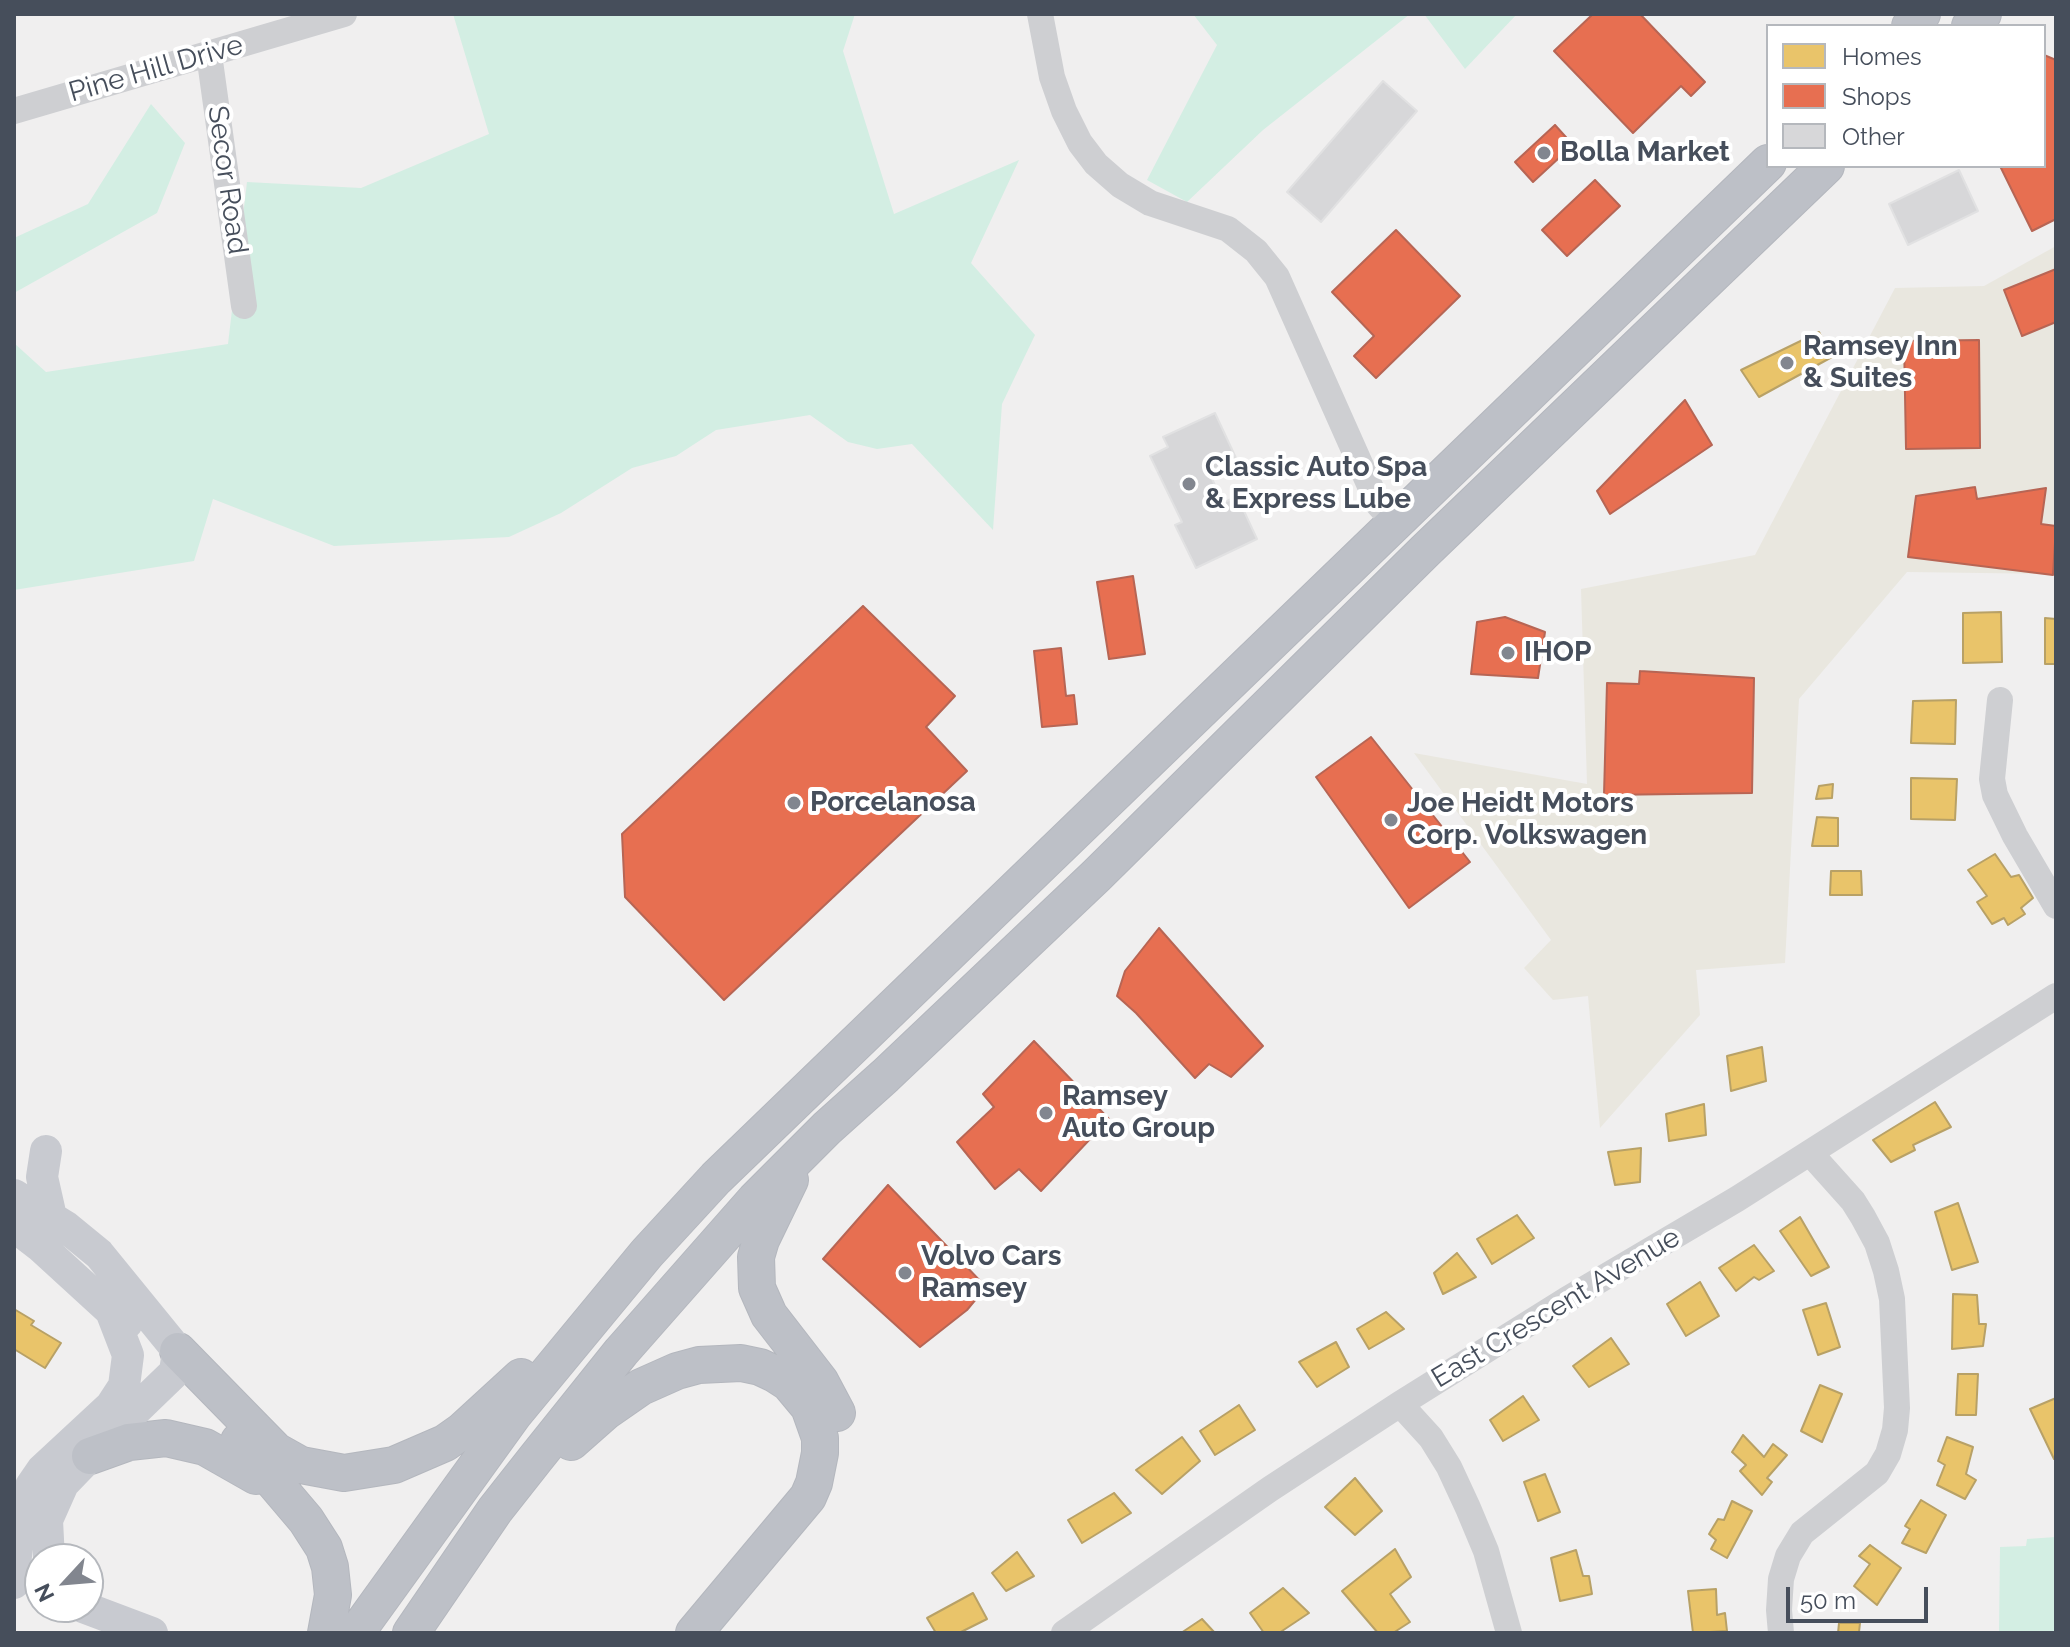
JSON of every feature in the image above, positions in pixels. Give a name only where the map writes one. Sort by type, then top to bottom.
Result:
[{"type":"highway","points":[[356,1633],[514,1414],[647,1253],[716,1178],[1766,165]]},
{"type":"highway","points":[[414,1629],[495,1510],[621,1352],[755,1200],[827,1128],[1096,876],[1425,551],[1824,168]]},
{"type":"highway","points":[[723,1633],[821,1518],[842,1476],[844,1440],[835,1407],[820,1381],[769,1315],[757,1288],[755,1273],[761,1240],[803,1153]]},
{"type":"highway","points":[[177,1362],[263,1441],[289,1460],[329,1471],[378,1469],[419,1456],[462,1431],[647,1253]]},
{"type":"highway","points":[[177,1362],[313,1529],[327,1558],[333,1595],[326,1633]]},
{"type":"highway","points":[[495,1510],[605,1412],[657,1379],[699,1365],[720,1363],[741,1363],[775,1374],[800,1395],[816,1422],[820,1453],[814,1483],[798,1510],[694,1633]]},
{"type":"highway","points":[[90,1456],[142,1439],[166,1438],[191,1442],[231,1460],[284,1495]]},
{"type":"main road","points":[[46,1151],[42,1177],[51,1217]]},
{"type":"main road","points":[[14,1195],[82,1238],[114,1270],[177,1362]]},
{"type":"main road","points":[[14,1226],[64,1266],[111,1311],[177,1362]]},
{"type":"main road","points":[[14,1583],[18,1528],[31,1486],[42,1470],[111,1406],[124,1386],[128,1355],[111,1311]]},
{"type":"main road","points":[[47,1543],[51,1506],[63,1484],[177,1362]]},
{"type":"main road","points":[[104,1615],[152,1633]]},
{"type":"street","name":"Pine Hill Drive","points":[[14,111],[344,14]]},
{"type":"street","points":[[1040,14],[1052,77],[1064,111],[1080,143],[1096,164],[1120,185],[1150,203],[1228,229],[1256,251],[1277,277],[1378,504],[1395,523]]},
{"type":"street","name":"Secor Road","points":[[209,54],[244,306]]},
{"type":"street","points":[[2000,700],[1992,779],[1995,795],[2056,906]]},
{"type":"street","name":"East Crescent Avenue","points":[[1064,1633],[1270,1489],[1400,1404],[1810,1153],[2056,996]]},
{"type":"street","points":[[1781,1633],[1781,1579],[1788,1556],[1802,1533],[1877,1473],[1891,1442],[1897,1408],[1892,1299],[1877,1243],[1853,1201],[1810,1153]]},
{"type":"street","points":[[1400,1404],[1431,1438],[1462,1494],[1486,1551],[1509,1633]]},
{"type":"shaded area","points":[[2056,246],[2056,574],[1907,572],[1799,699],[1785,963],[1696,970],[1700,1015],[1600,1128],[1588,996],[1553,1000],[1524,968],[1551,940],[1414,753],[1587,784],[1581,589],[1755,555],[1895,288],[1984,286]]},
{"type":"green space","points":[[453,14],[855,14],[843,51],[894,214],[1019,160],[971,263],[1035,335],[1002,404],[993,530],[912,444],[877,449],[848,442],[810,415],[716,430],[676,456],[632,468],[561,513],[509,537],[334,546],[213,499],[194,561],[14,590],[14,343],[46,372],[228,344],[247,182],[361,188],[489,134]]},
{"type":"green space","points":[[1193,14],[1410,14],[1263,130],[1187,202],[1147,180],[1217,45]]},
{"type":"green space","points":[[1424,14],[1517,14],[1465,69]]},
{"type":"green space","points":[[151,104],[185,143],[157,213],[14,293],[14,238],[88,204]]},
{"type":"green space","points":[[2056,1537],[2056,1633],[1999,1633],[2000,1547],[2026,1546],[2027,1539]]},
{"type":"building: Homes","name":"Ramsey Inn & Suites","points":[[1819,332],[1832,357],[1759,397],[1741,370]]},
{"type":"building: Homes","points":[[2001,612],[2002,662],[1963,663],[1963,613]]},
{"type":"building: Homes","points":[[2045,618],[2056,619],[2056,664],[2045,664]]},
{"type":"building: Homes","points":[[1956,700],[1955,744],[1911,743],[1913,701]]},
{"type":"building: Homes","points":[[1911,778],[1957,779],[1955,820],[1911,819]]},
{"type":"building: Homes","points":[[1833,784],[1832,798],[1816,799],[1819,786]]},
{"type":"building: Homes","points":[[1817,817],[1838,818],[1838,846],[1812,846]]},
{"type":"building: Homes","points":[[1995,854],[2011,877],[2019,875],[2033,898],[2021,908],[2025,914],[2008,925],[2004,918],[1992,924],[1977,902],[1987,896],[1968,870]]},
{"type":"building: Homes","points":[[1831,871],[1861,871],[1862,895],[1830,895]]},
{"type":"building: Homes","points":[[1762,1047],[1766,1081],[1731,1091],[1727,1056]]},
{"type":"building: Homes","points":[[1935,1102],[1951,1127],[1913,1145],[1915,1150],[1891,1162],[1873,1140]]},
{"type":"building: Homes","points":[[1704,1104],[1706,1135],[1669,1141],[1666,1114]]},
{"type":"building: Homes","points":[[1641,1148],[1640,1182],[1615,1185],[1608,1152]]},
{"type":"building: Homes","points":[[1958,1203],[1978,1262],[1952,1270],[1935,1212]]},
{"type":"building: Homes","points":[[1517,1215],[1534,1238],[1492,1264],[1477,1239]]},
{"type":"building: Homes","points":[[1800,1217],[1829,1267],[1811,1276],[1780,1231]]},
{"type":"building: Homes","points":[[1754,1245],[1774,1271],[1759,1280],[1754,1277],[1736,1291],[1719,1268]]},
{"type":"building: Homes","points":[[1457,1253],[1476,1277],[1443,1294],[1434,1273]]},
{"type":"building: Homes","points":[[1700,1282],[1719,1316],[1686,1336],[1667,1304]]},
{"type":"building: Homes","points":[[1953,1294],[1977,1295],[1979,1324],[1986,1324],[1983,1346],[1952,1349]]},
{"type":"building: Homes","points":[[1826,1303],[1840,1347],[1818,1355],[1803,1310]]},
{"type":"building: Homes","points":[[14,1309],[34,1321],[31,1325],[61,1343],[45,1368],[14,1349]]},
{"type":"building: Homes","points":[[1386,1312],[1404,1329],[1369,1349],[1357,1329]]},
{"type":"building: Homes","points":[[1611,1338],[1629,1364],[1589,1387],[1573,1366]]},
{"type":"building: Homes","points":[[1336,1342],[1349,1367],[1317,1387],[1299,1362]]},
{"type":"building: Homes","points":[[1958,1374],[1978,1374],[1976,1415],[1956,1415]]},
{"type":"building: Homes","points":[[1820,1385],[1842,1394],[1822,1442],[1801,1431]]},
{"type":"building: Homes","points":[[1523,1396],[1539,1420],[1503,1441],[1490,1420]]},
{"type":"building: Homes","points":[[2056,1398],[2056,1458],[2054,1459],[2030,1409]]},
{"type":"building: Homes","points":[[1239,1405],[1255,1430],[1215,1455],[1200,1431]]},
{"type":"building: Homes","points":[[1743,1435],[1764,1457],[1773,1444],[1787,1455],[1767,1478],[1772,1482],[1762,1495],[1740,1471],[1746,1465],[1732,1452]]},
{"type":"building: Homes","points":[[1182,1437],[1200,1461],[1162,1494],[1136,1470]]},
{"type":"building: Homes","points":[[1947,1437],[1973,1447],[1966,1474],[1976,1480],[1965,1499],[1937,1485],[1945,1465],[1938,1461]]},
{"type":"building: Homes","points":[[1545,1474],[1560,1512],[1538,1521],[1524,1482]]},
{"type":"building: Homes","points":[[1355,1478],[1382,1511],[1355,1535],[1325,1507]]},
{"type":"building: Homes","points":[[1114,1493],[1131,1513],[1082,1543],[1068,1520]]},
{"type":"building: Homes","points":[[1921,1500],[1946,1515],[1926,1553],[1902,1543],[1910,1529],[1905,1526]]},
{"type":"building: Homes","points":[[1732,1501],[1752,1511],[1727,1558],[1711,1549],[1716,1540],[1709,1534],[1718,1519],[1724,1520]]},
{"type":"building: Homes","points":[[1870,1545],[1901,1568],[1877,1605],[1854,1586],[1870,1564],[1859,1556]]},
{"type":"building: Homes","points":[[1395,1549],[1411,1577],[1390,1594],[1410,1622],[1393,1633],[1378,1633],[1342,1591]]},
{"type":"building: Homes","points":[[1576,1550],[1583,1576],[1589,1576],[1592,1594],[1560,1601],[1551,1558]]},
{"type":"building: Homes","points":[[1017,1552],[1034,1576],[1006,1591],[992,1573]]},
{"type":"building: Homes","points":[[1283,1588],[1309,1613],[1279,1633],[1264,1633],[1250,1613]]},
{"type":"building: Homes","points":[[1716,1589],[1717,1615],[1725,1613],[1727,1631],[1693,1633],[1688,1591]]},
{"type":"building: Homes","points":[[973,1593],[987,1619],[959,1633],[936,1633],[927,1618]]},
{"type":"building: Homes","points":[[1202,1619],[1215,1633],[1181,1633]]},
{"type":"building: Homes","points":[[1839,1623],[1860,1623],[1859,1632],[1864,1633],[1838,1633]]},
{"type":"building: Shops","points":[[1593,14],[1640,14],[1705,82],[1691,96],[1681,86],[1633,133],[1554,51]]},
{"type":"building: Shops","points":[[2046,56],[2056,60],[2056,219],[2032,231],[2001,168],[2046,168]]},
{"type":"building: Shops","name":"Bolla Market","points":[[1555,125],[1573,145],[1533,182],[1515,162]]},
{"type":"building: Shops","points":[[1595,180],[1620,206],[1567,256],[1542,230]]},
{"type":"building: Shops","points":[[1396,230],[1460,296],[1376,378],[1354,356],[1374,336],[1332,292]]},
{"type":"building: Shops","points":[[2056,269],[2056,322],[2022,336],[2004,290]]},
{"type":"building: Shops","points":[[1979,340],[1980,448],[1906,449],[1904,341]]},
{"type":"building: Shops","points":[[1685,400],[1712,445],[1610,514],[1597,491]]},
{"type":"building: Shops","points":[[1975,487],[1977,499],[2046,488],[2041,524],[2056,526],[2053,575],[1908,557],[1916,496]]},
{"type":"building: Shops","points":[[1133,576],[1145,654],[1109,659],[1097,582]]},
{"type":"building: Shops","name":"Porcelanosa","points":[[863,606],[955,696],[926,727],[967,771],[724,1000],[625,897],[622,834]]},
{"type":"building: Shops","name":"IHOP","points":[[1505,617],[1545,632],[1538,678],[1471,674],[1477,622]]},
{"type":"building: Shops","points":[[1061,648],[1066,696],[1074,695],[1077,724],[1042,727],[1034,651]]},
{"type":"building: Shops","points":[[1640,671],[1754,678],[1752,793],[1604,795],[1607,683],[1639,684]]},
{"type":"building: Shops","name":"Joe Heidt Motors Corp. Volkswagen","points":[[1371,737],[1470,862],[1409,908],[1316,777]]},
{"type":"building: Shops","points":[[1159,928],[1263,1046],[1231,1077],[1209,1064],[1195,1078],[1117,996],[1125,971]]},
{"type":"building: Shops","name":"Ramsey Auto Group","points":[[1034,1041],[1109,1119],[1041,1191],[1019,1169],[995,1189],[957,1142],[994,1107],[983,1094]]},
{"type":"building: Shops","name":"Volvo Cars Ramsey","points":[[888,1185],[986,1287],[967,1310],[920,1347],[823,1259]]},
{"type":"building: Other","points":[[1383,81],[1417,111],[1321,222],[1287,192]]},
{"type":"building: Other","points":[[1959,170],[1978,211],[1908,245],[1889,204]]},
{"type":"building: Other","name":"Classic Auto Spa & Express Lube","points":[[1215,413],[1236,458],[1209,472],[1223,503],[1237,496],[1257,539],[1196,568],[1175,525],[1182,522],[1150,456],[1168,447],[1163,437]]},
{"type":"place","name":"Bolla Market","points":[[1544,153]]},
{"type":"place","name":"Ramsey Inn & Suites","points":[[1787,363]]},
{"type":"place","name":"Classic Auto Spa & Express Lube","points":[[1189,484]]},
{"type":"place","name":"IHOP","points":[[1508,653]]},
{"type":"place","name":"Porcelanosa","points":[[794,803]]},
{"type":"place","name":"Joe Heidt Motors Corp. Volkswagen","points":[[1391,820]]},
{"type":"place","name":"Ramsey Auto Group","points":[[1046,1113]]},
{"type":"place","name":"Volvo Cars Ramsey","points":[[905,1273]]}]
